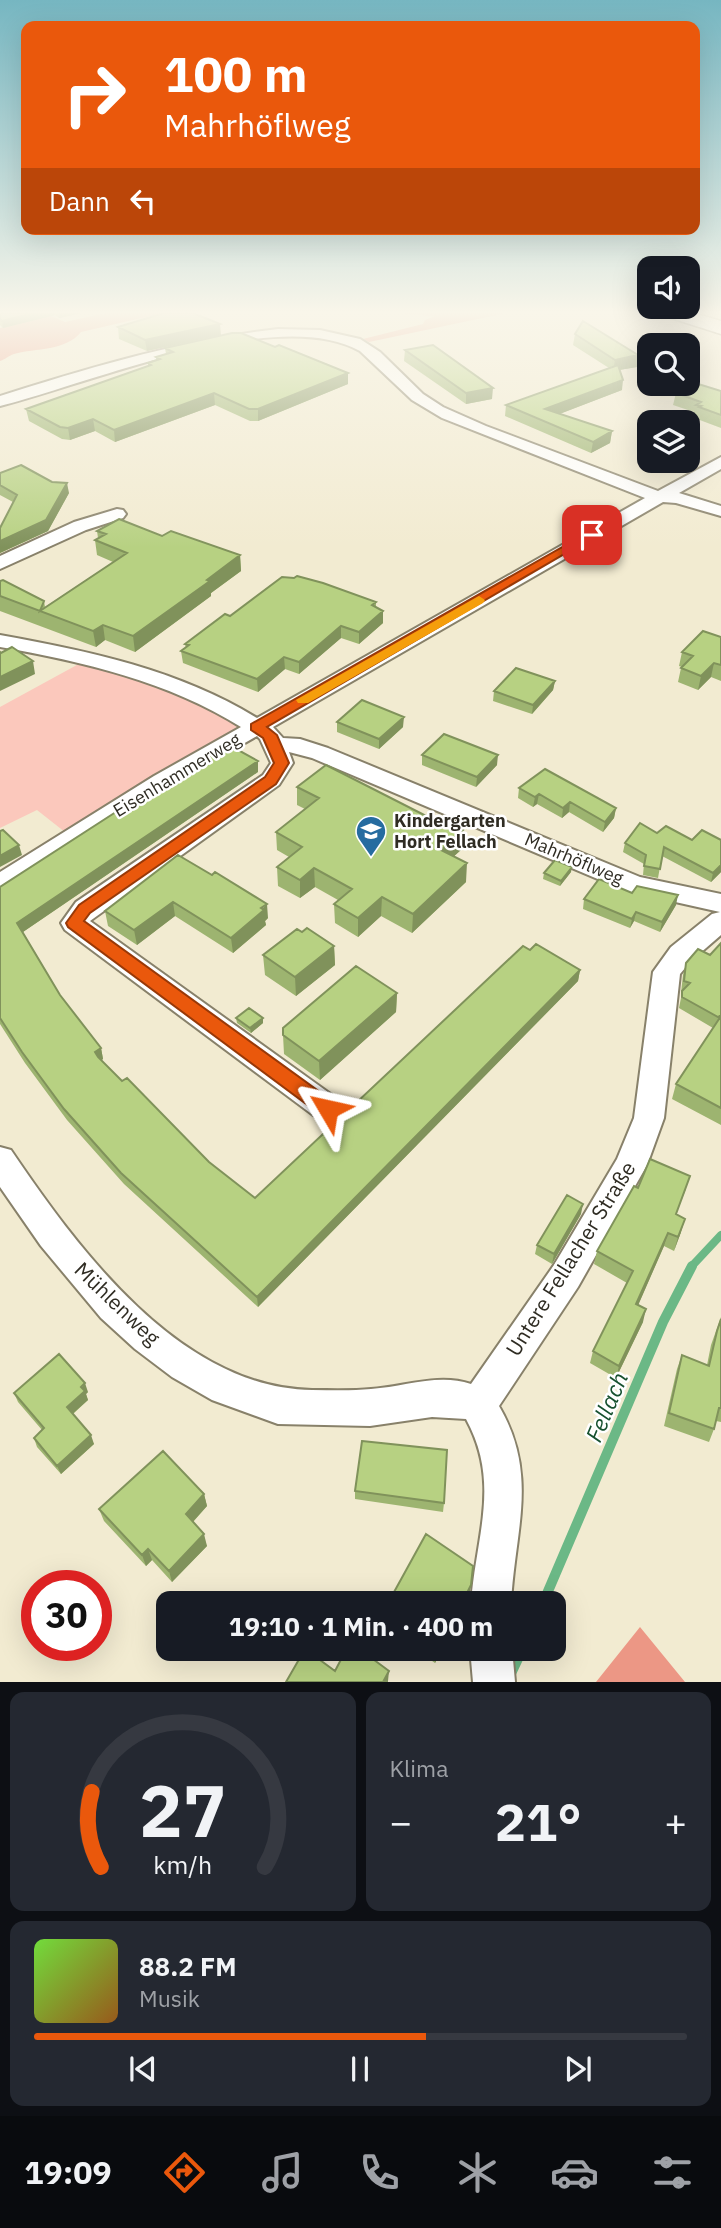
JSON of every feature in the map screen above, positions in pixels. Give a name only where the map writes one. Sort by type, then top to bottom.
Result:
[{"type":"street","points":[[0,401],[32,391]]},
{"type":"street","points":[[413,391],[426,403],[494,435],[658,497],[677,498],[721,511]]},
{"type":"street","name":"Eisenhammerweg","points":[[0,884],[162,781],[266,736],[658,497],[721,462]]},
{"type":"street","points":[[0,563],[79,526],[117,514]]},
{"type":"street","name":"Mahrhöflweg","points":[[0,641],[68,653],[154,677],[224,707],[266,736],[320,752],[635,885],[721,903]]},
{"type":"street","points":[[266,736],[282,763],[271,780],[85,909],[74,923],[328,1109]]},
{"type":"street","name":"Untere Fellacher Straße","points":[[478,1405],[566,1276],[631,1165],[649,1118],[667,972],[681,954],[721,921]]},
{"type":"street","name":"Mühlenweg","points":[[0,1160],[30,1207],[78,1269],[144,1336],[205,1378],[271,1404],[370,1409],[445,1397],[463,1398],[478,1405]]},
{"type":"street","points":[[478,1405],[493,1426],[504,1459],[505,1496],[491,1591]]},
{"type":"shaded area","points":[[86,660],[151,679],[248,727],[70,836],[37,810],[0,828],[0,707]]},
{"type":"shaded area","points":[[640,1627],[685,1682],[596,1682]]},
{"type":"building","points":[[76,391],[302,391],[258,409],[249,409],[214,393],[114,430],[93,419],[68,428],[60,427],[26,409]]},
{"type":"building","points":[[544,391],[592,391],[545,409],[612,431],[593,442],[506,405]]},
{"type":"building","points":[[700,391],[721,391],[721,415],[696,405],[701,402],[684,396],[700,396]]},
{"type":"building","points":[[21,465],[52,482],[67,483],[46,520],[0,541],[0,528],[17,495],[0,485],[0,473]]},
{"type":"building","points":[[119,519],[162,536],[171,531],[240,555],[207,580],[210,581],[133,636],[103,625],[93,631],[0,596],[0,581],[3,580],[44,601],[40,611],[127,553],[95,540],[106,534],[97,531]]},
{"type":"building","points":[[297,576],[376,602],[372,605],[383,611],[359,632],[341,626],[299,662],[284,657],[257,679],[181,651],[189,645],[185,644],[225,614],[230,616],[282,577]]},
{"type":"building","points":[[703,631],[721,637],[721,665],[714,663],[701,676],[681,668],[693,656],[682,652]]},
{"type":"building","points":[[12,647],[33,661],[0,677],[0,652]]},
{"type":"building","points":[[516,668],[555,681],[533,705],[494,691]]},
{"type":"building","points":[[362,700],[404,717],[379,739],[337,722]]},
{"type":"building","points":[[444,734],[498,755],[477,777],[422,755]]},
{"type":"building","points":[[229,745],[258,761],[17,923],[60,995],[101,1048],[95,1052],[98,1057],[122,1081],[127,1078],[209,1162],[255,1198],[523,946],[530,950],[536,944],[580,970],[257,1297],[121,1173],[64,1109],[0,1018],[0,887],[170,777]]},
{"type":"building","name":"Kindergarten Hort Fellach","points":[[326,765],[434,820],[438,817],[463,830],[441,850],[467,863],[413,914],[382,897],[358,918],[334,904],[352,889],[314,868],[300,880],[277,867],[302,847],[276,832],[319,798],[297,787]]},
{"type":"building","points":[[545,769],[616,808],[605,822],[570,802],[563,808],[539,794],[535,797],[519,788]]},
{"type":"building","points":[[640,823],[657,833],[666,826],[692,840],[702,830],[721,840],[721,865],[713,873],[664,847],[660,869],[644,866],[646,855],[625,843]]},
{"type":"building","points":[[3,830],[19,845],[0,856],[0,831]]},
{"type":"building","points":[[178,855],[212,875],[215,872],[267,904],[261,908],[264,910],[231,938],[173,902],[134,930],[105,911]]},
{"type":"building","points":[[555,860],[572,867],[561,881],[544,873]]},
{"type":"building","points":[[599,879],[632,893],[637,886],[678,895],[662,922],[636,912],[632,919],[584,899]]},
{"type":"building","points":[[307,928],[334,946],[295,977],[263,955],[297,929],[302,932]]},
{"type":"building","points":[[721,943],[721,1015],[718,1017],[682,997],[682,991],[690,983],[684,981],[686,963],[698,949],[710,955]]},
{"type":"building","points":[[356,966],[397,993],[319,1061],[283,1035],[283,1028]]},
{"type":"building","points":[[249,1008],[263,1018],[250,1028],[236,1018]]},
{"type":"building","points":[[721,1016],[721,1108],[676,1084]]},
{"type":"building","points":[[650,1159],[690,1176],[676,1214],[685,1219],[678,1237],[668,1233],[636,1304],[646,1309],[619,1366],[593,1351],[633,1271],[597,1251],[634,1186],[638,1188]]},
{"type":"building","points":[[567,1195],[583,1204],[554,1254],[537,1245]]},
{"type":"building","points":[[721,1319],[721,1408],[714,1429],[669,1413],[682,1355],[709,1366]]},
{"type":"building","points":[[59,1354],[85,1383],[81,1387],[85,1391],[67,1407],[91,1435],[57,1466],[34,1438],[44,1428],[14,1393]]},
{"type":"building","points":[[362,1441],[447,1450],[444,1503],[355,1491]]},
{"type":"building","points":[[163,1451],[204,1494],[186,1514],[204,1534],[169,1571],[148,1549],[142,1555],[99,1509]]},
{"type":"building","points":[[426,1534],[473,1566],[468,1591],[395,1591]]},
{"type":"building","points":[[298,1661],[321,1661],[335,1671],[340,1661],[376,1661],[389,1671],[383,1682],[286,1682]]},
{"type":"waterway","name":"Fellach","points":[[691,1267],[721,1235]]},
{"type":"waterway","name":"Fellach","points":[[548,1591],[663,1322],[692,1266]]},
{"type":"waterway","name":"Fellach","points":[[507,1682],[517,1661]]},
{"type":"slow traffic","points":[[303,700],[479,600]]},
{"type":"place","name":"Kindergarten Hort Fellach","points":[[371,858]]},
{"type":"route","points":[[328,1109],[74,923],[85,909],[271,780],[282,763],[270,735],[257,727],[592,535]]}]
